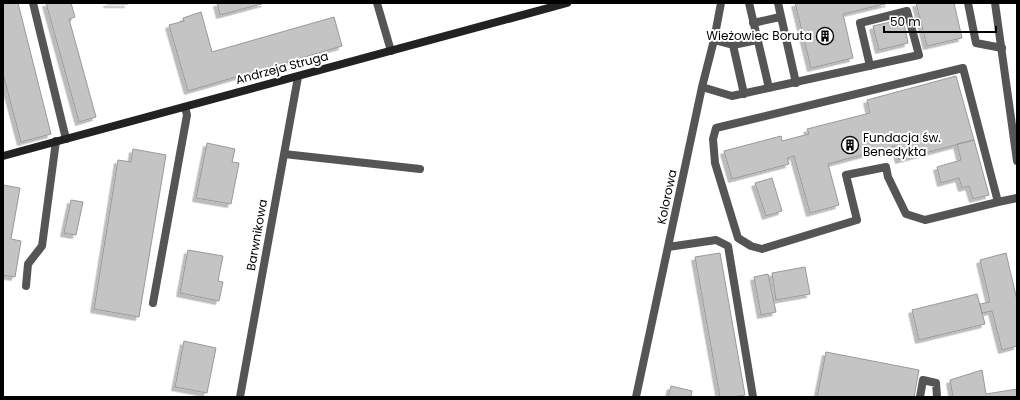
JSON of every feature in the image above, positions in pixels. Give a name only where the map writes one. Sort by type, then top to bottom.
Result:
[{"type":"street","points":[[33,3],[66,139]]},
{"type":"street","points":[[377,3],[391,51]]},
{"type":"street","name":"Andrzeja Struga","points":[[3,156],[568,3]]},
{"type":"street","name":"Kolorowa","points":[[636,397],[721,3]]},
{"type":"street","points":[[749,3],[769,88]]},
{"type":"street","points":[[778,3],[796,82]]},
{"type":"street","points":[[968,3],[976,43],[1002,48]]},
{"type":"street","points":[[995,3],[1017,161]]},
{"type":"street","points":[[702,87],[732,96],[744,94],[769,88],[870,66],[919,55],[907,11],[860,23],[870,66]]},
{"type":"street","points":[[753,22],[780,16]]},
{"type":"street","points":[[714,40],[733,45],[757,40]]},
{"type":"street","points":[[733,45],[744,94]]},
{"type":"street","points":[[998,202],[963,68],[716,128],[713,139],[715,163],[738,238],[751,246],[762,249],[857,220],[846,175],[886,167],[888,177],[906,214],[925,220],[1017,198]]},
{"type":"street","name":"Barwnikowa","points":[[240,397],[298,77]]},
{"type":"street","points":[[154,303],[187,115],[185,107]]},
{"type":"street","points":[[26,286],[28,264],[42,246],[56,141]]},
{"type":"street","points":[[284,154],[420,170]]},
{"type":"street","points":[[668,247],[716,240],[728,246],[753,397]]},
{"type":"street","points":[[920,397],[923,380],[936,383],[937,397]]},
{"type":"building","points":[[3,3],[18,3],[51,134],[21,142],[3,74]]},
{"type":"building","points":[[46,3],[71,3],[75,17],[69,19],[96,117],[79,122]]},
{"type":"building","points":[[128,3],[128,4],[107,4]]},
{"type":"building","points":[[217,3],[265,3],[220,15]]},
{"type":"building","name":"Wieżowiec Boruta","points":[[795,3],[889,3],[843,14],[853,58],[811,68]]},
{"type":"building","points":[[916,3],[954,3],[962,38],[927,46]]},
{"type":"building","points":[[201,12],[212,52],[334,17],[342,46],[188,91],[169,25],[184,21],[183,18]]},
{"type":"building","points":[[903,19],[908,43],[879,50],[873,26]]},
{"type":"building","name":"Fundacja św. Benedykta","points":[[956,76],[974,140],[899,160],[895,146],[828,164],[839,205],[810,213],[794,156],[787,158],[789,164],[732,179],[724,151],[781,136],[782,141],[809,134],[807,129],[870,113],[867,100]]},
{"type":"building","points":[[974,140],[989,195],[973,199],[969,186],[962,188],[959,178],[941,183],[937,167],[961,160],[957,144]]},
{"type":"building","points":[[207,143],[235,149],[232,162],[239,163],[231,204],[196,198]]},
{"type":"building","points":[[133,149],[166,155],[139,317],[94,309],[118,160],[131,162]]},
{"type":"building","points":[[772,178],[782,211],[766,216],[755,183]]},
{"type":"building","points":[[3,185],[20,188],[11,239],[21,241],[15,277],[3,275]]},
{"type":"building","points":[[71,200],[83,202],[76,235],[64,233]]},
{"type":"building","points":[[188,250],[223,256],[218,281],[223,282],[219,301],[180,293]]},
{"type":"building","points":[[720,253],[745,395],[731,397],[720,397],[695,257]]},
{"type":"building","points":[[1006,253],[1017,300],[1017,346],[1002,350],[992,311],[982,313],[980,304],[990,302],[980,260]]},
{"type":"building","points":[[805,267],[810,294],[776,300],[772,273]]},
{"type":"building","points":[[768,274],[776,312],[761,315],[754,277]]},
{"type":"building","points":[[977,294],[985,324],[919,340],[912,310]]},
{"type":"building","points":[[184,341],[216,348],[207,393],[175,387]]},
{"type":"building","points":[[826,352],[919,370],[914,397],[817,397]]},
{"type":"building","points":[[982,370],[986,394],[1017,389],[1017,397],[953,397],[950,380]]},
{"type":"building","points":[[671,386],[692,391],[691,397],[668,397]]},
{"type":"place","name":"Wieżowiec Boruta","points":[[825,36]]},
{"type":"place","name":"Fundacja św. Benedykta","points":[[850,145]]}]
